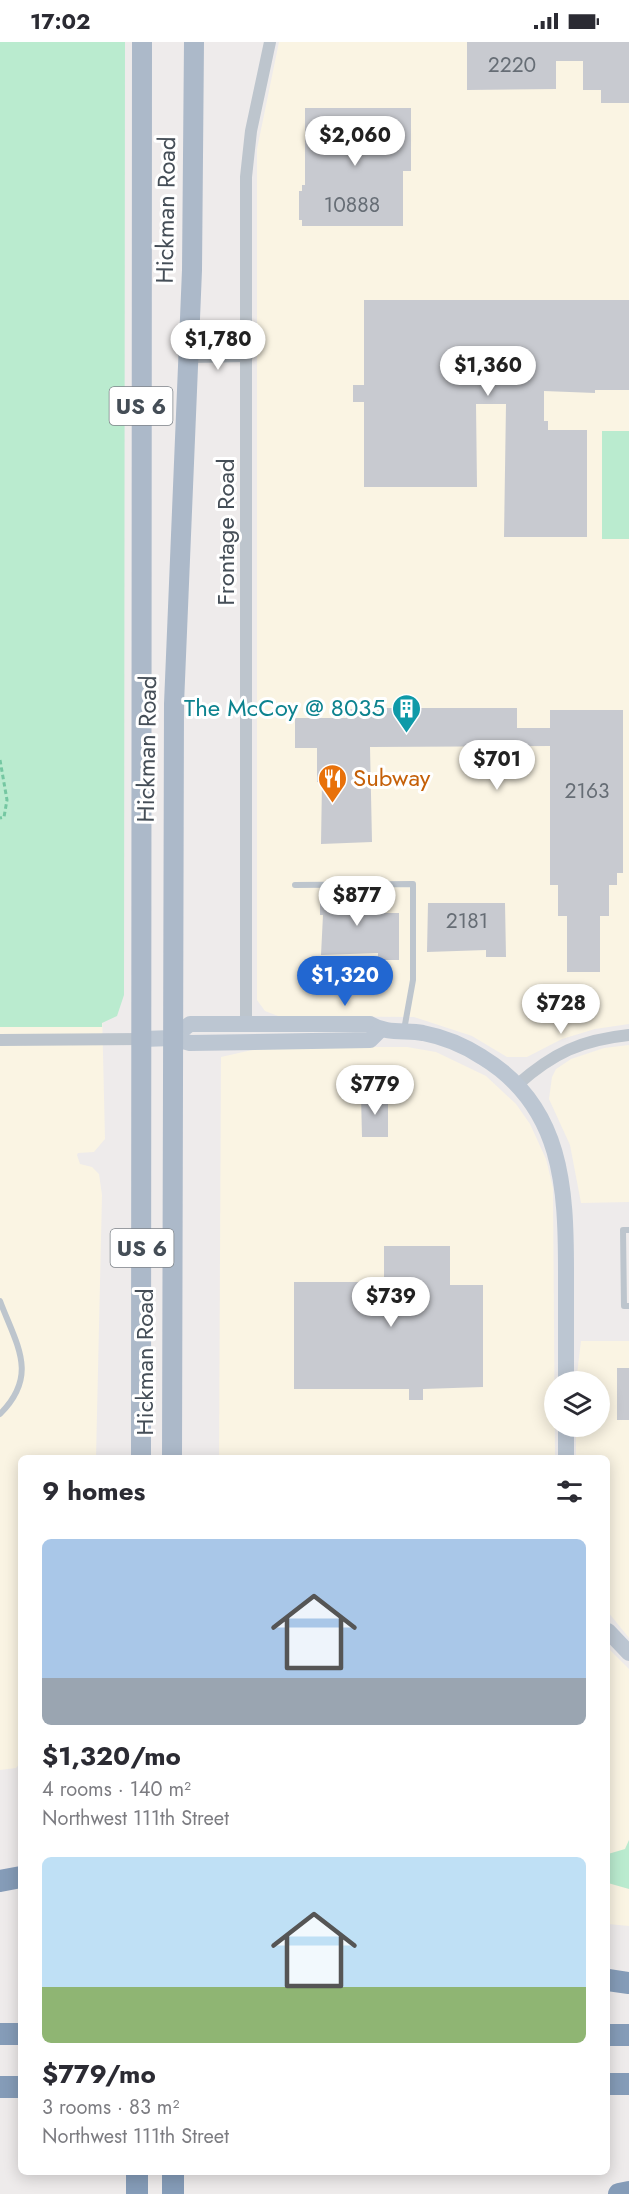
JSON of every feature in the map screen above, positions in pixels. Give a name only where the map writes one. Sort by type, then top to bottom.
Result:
[{"type":"highway","points":[[0,1881],[18,1878]]},
{"type":"highway","points":[[610,1980],[629,1983]]},
{"type":"highway","points":[[0,2034],[18,2034]]},
{"type":"highway","points":[[610,2035],[629,2035]]},
{"type":"highway","points":[[610,2084],[629,2084]]},
{"type":"highway","points":[[0,2087],[18,2087]]},
{"type":"highway","points":[[137,2175],[137,2194]]},
{"type":"highway","points":[[173,2175],[173,2194]]},
{"type":"highway","points":[[619,2194],[629,2192]]},
{"type":"main road","name":"Hickman Road","points":[[141,1455],[142,42]]},
{"type":"main road","name":"Hickman Road","points":[[172,1455],[174,704],[190,357],[194,42]]},
{"type":"street","name":"Frontage Road","points":[[246,1025],[246,177],[251,131],[270,42]]},
{"type":"street","points":[[190,357],[247,356]]},
{"type":"street","points":[[172,1038],[190,1024],[370,1024],[380,1030],[404,1031],[448,1040],[482,1057],[517,1085],[530,1101],[550,1136],[563,1181],[566,1213],[566,1371]]},
{"type":"street","points":[[0,1040],[172,1038],[190,1042],[370,1040],[380,1030]]},
{"type":"street","points":[[517,1085],[544,1061],[566,1049],[597,1038],[629,1035]]},
{"type":"street","points":[[566,1437],[566,1455]]},
{"type":"street","points":[[610,1633],[629,1653]]},
{"type":"lane","points":[[295,885],[413,884],[413,980],[404,1031]]},
{"type":"lane","points":[[629,1230],[623,1230],[623,1254],[624,1306],[629,1306]]},
{"type":"lane","points":[[0,1301],[20,1351],[23,1372],[16,1396],[0,1414]]},
{"type":"path","points":[[0,760],[7,800],[4,817],[0,818]]},
{"type":"shaded area","points":[[279,42],[629,42],[629,1024],[595,1029],[562,1039],[527,1057],[507,1057],[472,1036],[414,1017],[278,1016],[265,1011],[257,1000],[257,149]]},
{"type":"shaded area","points":[[0,1011],[102,1011],[105,1139],[94,1152],[77,1155],[80,1164],[92,1167],[99,1174],[102,1195],[96,1455],[18,1455],[18,1766],[16,1768],[0,1770]]},
{"type":"shaded area","points":[[629,1045],[629,1202],[581,1203],[570,1145],[549,1099],[552,1077],[556,1069],[571,1059],[604,1048]]},
{"type":"shaded area","points":[[287,1047],[407,1047],[436,1052],[486,1076],[516,1104],[530,1124],[546,1159],[553,1188],[554,1371],[544,1371],[544,1437],[555,1437],[555,1455],[219,1455],[221,1057],[252,1050]]},
{"type":"shaded area","points":[[581,1341],[629,1341],[629,1638],[610,1614],[610,1455],[576,1455],[576,1437],[610,1437],[610,1371],[577,1371]]},
{"type":"shaded area","points":[[610,1650],[629,1669],[629,1926],[610,1924]]},
{"type":"green space","points":[[0,42],[125,42],[124,995],[117,1016],[102,1023],[102,1027],[0,1027]]},
{"type":"green space","points":[[602,431],[629,431],[629,539],[602,539]]},
{"type":"green space","points":[[629,1840],[629,1889],[610,1884],[610,1853],[625,1849]]},
{"type":"building","points":[[467,42],[629,42],[629,103],[601,103],[601,90],[583,90],[583,61],[556,61],[556,89],[467,90]]},
{"type":"building","points":[[305,108],[411,108],[411,171],[403,171],[403,226],[302,226],[302,220],[299,220],[299,191],[302,191],[302,185],[305,185]]},
{"type":"building","points":[[364,300],[629,300],[629,390],[595,390],[595,393],[544,391],[544,421],[548,421],[548,430],[587,430],[587,537],[504,537],[506,404],[476,404],[477,487],[364,487],[364,402],[353,402],[353,385],[364,385]]},
{"type":"building","points":[[358,708],[517,708],[517,728],[550,728],[550,710],[623,710],[623,873],[617,873],[617,885],[609,885],[609,916],[600,916],[600,972],[567,972],[567,916],[558,916],[558,885],[550,885],[550,746],[370,747],[372,842],[321,844],[322,782],[317,782],[317,748],[295,748],[295,718],[346,718],[346,710]]},
{"type":"building","points":[[320,891],[367,892],[367,913],[399,913],[399,960],[378,960],[378,953],[321,955],[323,915],[320,915]]},
{"type":"building","points":[[428,903],[505,903],[506,957],[486,957],[486,950],[427,952]]},
{"type":"building","points":[[361,1095],[388,1095],[388,1137],[362,1137]]},
{"type":"building","points":[[384,1246],[450,1246],[450,1285],[483,1285],[483,1387],[423,1389],[423,1400],[409,1400],[409,1389],[294,1389],[294,1282],[384,1282]]},
{"type":"building","points":[[617,1368],[629,1368],[629,1420],[617,1420]]},
{"type":"place","name":"The McCoy @ 8035","points":[[406,734]]},
{"type":"place","name":"Subway","points":[[332,804]]}]
